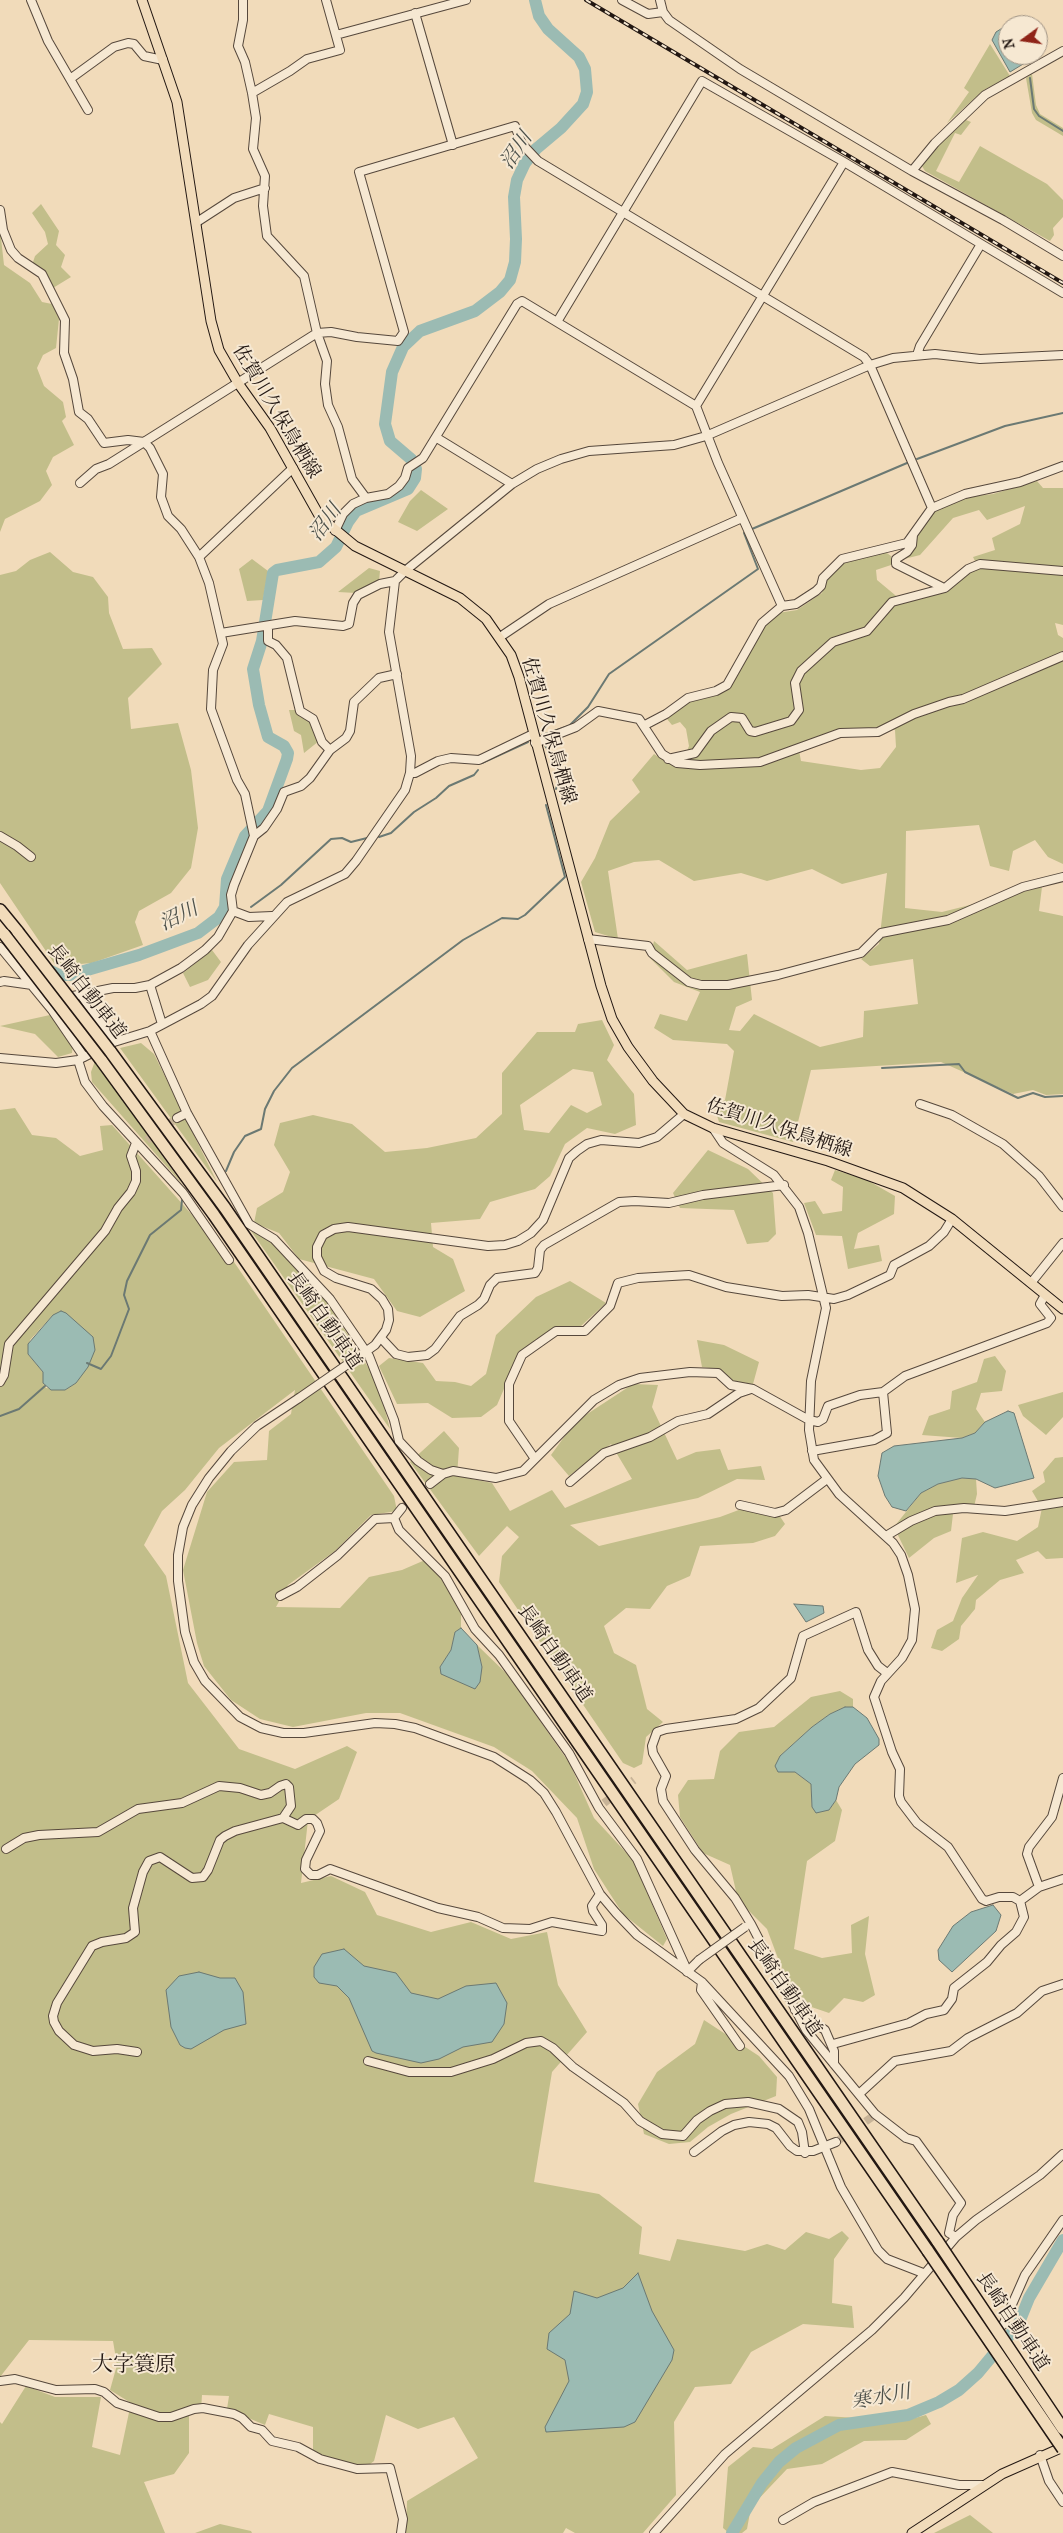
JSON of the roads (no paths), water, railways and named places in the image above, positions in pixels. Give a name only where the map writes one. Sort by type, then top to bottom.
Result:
[{"type":"highway","name":"長崎自動車道","points":[[0,910],[112,1046],[938,2242],[1063,2429]]},
{"type":"highway","name":"長崎自動車道","points":[[2,932],[101,1060],[214,1215],[1063,2448]]},
{"type":"main road","name":"佐賀川久保鳥栖線","points":[[142,0],[177,102],[215,338],[238,383],[266,420],[312,505],[335,531],[355,546],[460,598],[486,620],[500,637],[511,655],[519,677],[601,986],[616,1025],[628,1047],[653,1081],[684,1114],[713,1128],[880,1178],[903,1188],[952,1219],[1063,1309]]},
{"type":"main road","points":[[912,2533],[984,2485],[1040,2455],[1063,2448]]},
{"type":"street","points":[[31,0],[48,41],[88,110]]},
{"type":"street","points":[[243,0],[243,20],[238,46],[245,62],[256,118],[253,149],[265,176],[263,206],[267,236],[304,276],[327,361],[325,384],[328,405],[338,426],[352,478],[366,498]]},
{"type":"street","points":[[252,93],[290,71],[306,59],[340,50],[326,0]]},
{"type":"street","points":[[336,35],[466,0]]},
{"type":"street","points":[[622,0],[648,14],[663,12]]},
{"type":"street","points":[[660,0],[663,12],[676,25],[740,69],[912,171],[1003,220],[1063,256]]},
{"type":"street","points":[[415,14],[453,145]]},
{"type":"street","points":[[70,79],[114,47],[128,43],[134,44],[144,56],[163,60]]},
{"type":"street","points":[[912,171],[935,143],[985,95],[1063,52]]},
{"type":"street","points":[[557,322],[702,81],[844,162],[1063,293]]},
{"type":"street","points":[[80,483],[89,473],[144,442],[318,333],[331,332],[398,341],[404,332],[359,172],[516,126],[525,148],[538,161],[864,358],[870,365],[932,508]]},
{"type":"street","points":[[696,406],[844,162]]},
{"type":"street","points":[[196,222],[234,198],[265,188]]},
{"type":"street","points":[[0,210],[3,230],[11,250],[18,258],[42,274],[65,320],[64,353],[73,379],[79,412],[88,420],[104,443],[128,440],[144,442],[153,453],[163,474],[161,497],[168,516],[181,529],[199,557],[209,583],[223,644],[221,654],[212,670],[211,709],[237,780],[245,794],[254,836]]},
{"type":"street","points":[[917,355],[920,346],[982,244]]},
{"type":"street","points":[[335,531],[343,514],[353,504],[366,498],[388,494],[400,486],[408,468],[419,462],[437,438],[517,304],[522,301],[696,406],[706,436],[782,606]]},
{"type":"street","points":[[220,633],[308,621],[343,626],[349,624],[353,603],[358,595],[380,584],[395,581],[512,484],[545,466],[590,451],[619,448],[655,448],[706,436],[870,365],[893,358],[917,355],[980,359],[1063,355]]},
{"type":"street","points":[[437,438],[512,484]]},
{"type":"street","points":[[645,725],[666,714],[688,698],[716,691],[726,685],[752,636],[771,614],[782,606],[796,604],[816,591],[821,586],[823,578],[842,559],[907,543],[932,508],[965,494],[1020,482],[1063,466]]},
{"type":"street","points":[[199,557],[292,468]]},
{"type":"street","points":[[500,637],[549,604],[742,518]]},
{"type":"street","points":[[913,533],[912,545],[907,552],[896,559],[896,564],[945,588]]},
{"type":"street","points":[[668,759],[695,753],[711,731],[732,717],[742,718],[750,731],[755,732],[792,721],[799,710],[795,683],[801,670],[833,642],[867,631],[892,602],[945,588],[968,569],[980,564],[1063,571]]},
{"type":"street","points":[[0,1058],[56,1063],[81,1059],[150,1031],[201,1004],[212,996],[248,945],[272,916],[292,898],[345,874],[364,850],[405,790],[410,773],[411,756],[389,632],[395,581]]},
{"type":"street","points":[[268,626],[268,642],[276,645],[287,658],[300,711],[313,719],[322,742],[330,750]]},
{"type":"street","points":[[410,773],[415,773],[438,761],[452,758],[479,760],[534,738],[576,728],[598,711],[630,715],[639,719],[645,725],[662,754],[677,763],[700,765],[760,762],[840,733],[878,732],[914,714],[963,699],[1063,656]]},
{"type":"street","points":[[52,1010],[73,996],[113,988],[135,988],[150,985],[181,968],[205,950],[218,937],[233,912],[231,895],[254,836],[264,828],[277,809],[284,792],[301,786],[310,778],[330,750],[346,738],[350,731],[351,708],[354,702],[379,678],[397,674]]},
{"type":"street","points":[[0,836],[17,846],[30,857]]},
{"type":"street","points":[[588,938],[648,946],[652,953],[689,982],[701,986],[728,985],[861,953],[881,933],[948,920],[1024,887],[1063,877]]},
{"type":"street","points":[[233,912],[249,917],[272,916]]},
{"type":"street","points":[[3,950],[52,1010],[81,1059],[85,1082],[139,1145],[184,1193],[229,1260]]},
{"type":"street","points":[[1,979],[32,986]]},
{"type":"street","points":[[150,985],[162,1024]]},
{"type":"street","points":[[81,995],[112,1046]]},
{"type":"street","points":[[150,1031],[187,1113],[249,1224],[274,1239],[330,1299],[363,1353],[394,1420],[400,1441],[418,1461],[431,1470],[443,1474]]},
{"type":"street","points":[[920,1104],[952,1115],[1003,1144],[1039,1176],[1063,1208]]},
{"type":"street","points":[[177,1118],[187,1113]]},
{"type":"street","points":[[684,1114],[669,1129],[656,1137],[639,1143],[601,1140],[587,1144],[577,1150],[569,1158],[542,1220],[531,1233],[505,1246],[488,1246],[348,1228],[334,1229],[323,1236],[317,1247],[317,1257],[324,1271],[336,1278],[372,1289],[382,1298],[388,1309],[389,1320],[381,1338],[363,1353],[257,1426],[231,1451],[209,1478],[192,1505],[183,1527],[178,1555],[178,1581],[185,1632],[194,1662],[204,1681],[240,1716],[261,1728],[304,1733],[374,1723],[396,1724],[415,1728],[494,1757],[512,1766],[544,1794],[600,1894],[637,1935],[702,1982],[789,2076],[809,2109],[841,2187],[878,2250],[887,2260],[923,2273]]},
{"type":"street","points":[[713,1128],[724,1143],[774,1175],[784,1185],[799,1207],[825,1297],[826,1308],[811,1381],[809,1420],[812,1451],[817,1466],[827,1479],[856,1512],[886,1536],[898,1549],[905,1563],[915,1620],[907,1652],[887,1673],[877,1687],[874,1697],[892,1752],[900,1769],[899,1796],[901,1802],[917,1823],[948,1847],[982,1899],[986,1901],[1008,1895],[1020,1901],[1024,1917],[1016,1932],[1001,1945],[987,1962],[954,1988],[952,2000],[944,2010],[926,2014],[908,2023],[833,2044]]},
{"type":"street","points":[[0,1382],[4,1375],[9,1344],[105,1231],[118,1208],[131,1192],[136,1181],[131,1156],[139,1145],[146,1140]]},
{"type":"street","points":[[381,1338],[396,1354],[408,1357],[427,1355],[435,1349],[460,1316],[484,1299],[490,1284],[498,1278],[535,1273],[538,1268],[540,1250],[544,1245],[619,1202],[635,1201],[669,1204],[703,1195],[784,1185]]},
{"type":"street","points":[[1055,1195],[1063,1190]]},
{"type":"street","points":[[535,1459],[509,1421],[509,1384],[522,1355],[556,1331],[585,1331],[610,1306],[618,1283],[638,1278],[689,1275],[726,1287],[782,1296],[834,1299],[848,1295],[890,1275],[894,1265],[929,1246],[944,1232],[952,1219]]},
{"type":"street","points":[[1031,1283],[1063,1244]]},
{"type":"street","points":[[430,1484],[443,1474],[457,1471],[501,1477],[524,1471],[594,1400],[619,1384],[631,1380],[702,1371],[718,1374],[731,1385],[753,1389],[809,1420],[818,1422],[824,1419],[828,1406],[860,1395],[883,1392],[905,1376],[1047,1323],[1051,1318],[1040,1304],[1045,1295]]},
{"type":"street","points":[[570,1482],[604,1453],[650,1437],[678,1422],[708,1414],[739,1393],[753,1389]]},
{"type":"street","points":[[812,1451],[874,1440],[887,1433],[883,1392]]},
{"type":"street","points":[[740,1505],[775,1513],[786,1510],[827,1479]]},
{"type":"street","points":[[886,1536],[911,1521],[935,1510],[964,1508],[1005,1511],[1063,1502]]},
{"type":"street","points":[[394,1518],[402,1508]]},
{"type":"street","points":[[280,1596],[297,1586],[338,1555],[375,1518],[394,1518]]},
{"type":"street","points":[[394,1518],[399,1530],[445,1576],[475,1628],[504,1662],[569,1753],[637,1859],[687,1972]]},
{"type":"street","points":[[887,1673],[878,1666],[868,1650],[856,1612],[803,1636],[791,1678],[759,1708],[736,1719],[657,1732],[652,1746],[653,1753],[666,1776],[661,1789],[663,1800],[695,1850],[735,1898],[806,2030],[874,2115],[906,2138],[916,2141],[961,2203],[953,2214],[949,2233],[956,2237]]},
{"type":"street","points":[[1039,1888],[1027,1854],[1029,1847],[1052,1817],[1063,1778]]},
{"type":"street","points":[[6,1848],[14,1842],[32,1836],[98,1832],[138,1809],[182,1803],[208,1790],[227,1785],[261,1795],[270,1793],[286,1784],[290,1792],[291,1806],[284,1818],[235,1831],[225,1836],[215,1850],[208,1870],[197,1879],[176,1869],[160,1857],[149,1861],[143,1872],[133,1908],[135,1932],[126,1938],[102,1942],[88,1951],[71,1984],[57,2003],[53,2016],[54,2022],[59,2031],[69,2041],[84,2049],[137,2052]]},
{"type":"street","points":[[284,1818],[290,1823],[298,1825],[306,1819],[313,1819],[317,1823],[320,1831],[306,1860],[305,1869],[311,1875],[318,1875],[330,1869],[438,1908],[478,1917],[503,1928],[530,1929],[552,1922],[562,1922],[602,1931],[602,1925],[592,1906],[600,1894]]},
{"type":"street","points":[[1020,1901],[1039,1888],[1063,1880]]},
{"type":"street","points":[[687,1972],[699,1960],[748,1925]]},
{"type":"street","points":[[702,1982],[701,1990],[740,2046]]},
{"type":"street","points":[[859,2094],[895,2061],[951,2050],[968,2038],[1017,2013],[1042,1992],[1063,1984]]},
{"type":"street","points":[[795,2010],[820,2026],[833,2044],[834,2064]]},
{"type":"street","points":[[368,2061],[409,2072],[451,2072],[493,2059],[526,2043],[541,2041],[553,2048],[573,2067],[624,2103],[640,2121],[662,2134],[683,2136],[697,2120],[710,2110],[725,2104],[748,2102],[778,2109],[798,2122],[802,2132],[804,2152]]},
{"type":"street","points":[[694,2152],[722,2131],[734,2125],[749,2122],[768,2124],[776,2128],[790,2146],[797,2151],[804,2152],[836,2142]]},
{"type":"street","points":[[654,2533],[725,2454],[872,2330],[904,2298],[923,2273],[956,2237],[976,2220],[1040,2175],[1063,2154]]},
{"type":"street","points":[[1003,2324],[1025,2275],[1038,2253],[1063,2220]]},
{"type":"street","points":[[0,2381],[15,2379],[56,2390],[95,2390],[104,2392],[117,2403],[159,2417],[171,2417],[203,2408],[234,2414],[242,2418],[251,2427],[262,2430],[272,2441],[298,2447],[320,2459],[357,2469],[390,2468],[404,2518],[401,2533]]},
{"type":"street","points":[[1040,2455],[1049,2481],[1063,2502]]},
{"type":"street","points":[[783,2520],[814,2502],[892,2472],[959,2485],[984,2485]]},
{"type":"water","points":[[998,31],[998,51],[992,40]]},
{"type":"water","points":[[1006,65],[1022,65],[1010,72]]},
{"type":"water","points":[[61,1311],[66,1313],[93,1337],[95,1350],[88,1367],[76,1383],[65,1390],[51,1390],[43,1383],[43,1372],[28,1354],[28,1344],[53,1315]]},
{"type":"water","points":[[1008,1411],[1014,1413],[1034,1478],[995,1488],[976,1479],[962,1478],[938,1484],[921,1493],[906,1511],[892,1507],[885,1496],[878,1476],[882,1453],[894,1446],[962,1438],[975,1433],[985,1422]]},
{"type":"water","points":[[794,1604],[823,1606],[824,1613],[806,1622]]},
{"type":"water","points":[[461,1628],[477,1645],[482,1667],[480,1682],[475,1689],[441,1674],[440,1667],[451,1650],[455,1632]]},
{"type":"water","points":[[845,1707],[853,1707],[867,1718],[879,1739],[879,1745],[855,1764],[839,1787],[836,1800],[829,1810],[816,1813],[812,1807],[811,1784],[795,1772],[778,1772],[775,1766],[780,1756],[812,1727],[830,1714]]},
{"type":"water","points":[[993,1905],[1001,1915],[996,1931],[952,1972],[939,1960],[938,1950],[953,1926],[971,1912]]},
{"type":"water","points":[[344,1949],[364,1966],[396,1973],[411,1993],[438,1999],[466,1986],[496,1983],[507,2003],[504,2024],[492,2042],[463,2047],[439,2059],[421,2063],[376,2053],[372,2051],[349,1998],[337,1986],[319,1983],[314,1977],[314,1967],[322,1954]]},
{"type":"water","points":[[199,1972],[220,1978],[235,1978],[243,1992],[246,2024],[224,2030],[191,2049],[180,2045],[171,2027],[166,1990],[179,1976]]},
{"type":"water","points":[[638,2273],[652,2311],[674,2350],[672,2360],[635,2422],[624,2427],[546,2432],[545,2427],[569,2381],[565,2360],[547,2349],[549,2333],[570,2314],[574,2291],[597,2298],[623,2288]]},
{"type":"waterway","name":"沼川","points":[[44,968],[59,975],[70,975],[139,955],[198,933],[219,917],[225,907],[227,879],[245,836],[268,811],[288,753],[284,746],[268,737],[259,705],[253,669],[262,641],[273,573],[277,570],[319,562],[336,547],[348,522],[356,511],[408,489],[415,478],[416,469],[411,459],[390,441],[385,424],[392,372],[403,347],[420,331],[475,311],[500,292],[510,280],[515,262],[514,197],[517,180],[525,163],[536,149],[561,128],[583,104],[587,92],[585,69],[579,57],[548,29],[539,16],[535,0]]},
{"type":"waterway","points":[[1030,78],[1034,109],[1039,116],[1063,131]]},
{"type":"waterway","points":[[917,459],[1005,426],[1063,413]]},
{"type":"waterway","points":[[752,529],[907,463]]},
{"type":"waterway","points":[[542,735],[569,726],[588,707],[609,674],[758,569],[744,533]]},
{"type":"waterway","points":[[482,763],[528,742]]},
{"type":"waterway","points":[[544,744],[555,761],[559,779],[556,789]]},
{"type":"waterway","points":[[379,837],[391,833],[414,812],[436,798],[449,786],[474,775],[478,770]]},
{"type":"waterway","points":[[226,1171],[234,1152],[245,1136],[261,1129],[265,1109],[274,1091],[292,1068],[463,940],[502,918],[518,919],[525,915],[565,877],[546,805]]},
{"type":"waterway","points":[[251,907],[281,885],[331,839],[342,838],[351,842],[367,838]]},
{"type":"waterway","points":[[882,1068],[959,1064],[965,1072],[1018,1098],[1033,1093],[1045,1097],[1063,1096]]},
{"type":"waterway","points":[[87,1363],[101,1369],[111,1356],[129,1309],[124,1295],[127,1281],[150,1235],[181,1210],[182,1200]]},
{"type":"waterway","points":[[0,1416],[19,1409],[45,1386]]},
{"type":"waterway","name":"寒水川","points":[[732,2533],[762,2483],[779,2462],[796,2448],[839,2425],[908,2415],[939,2402],[959,2390],[978,2373],[1018,2325],[1029,2298],[1063,2240]]},
{"type":"tunnel","points":[[147,1140],[177,1118]]},
{"type":"tunnel","points":[[402,1508],[430,1484]]},
{"type":"tunnel","points":[[604,1803],[634,1780]]},
{"type":"tunnel","points":[[836,2142],[872,2117]]},
{"type":"railway","points":[[586,0],[1063,283]]},
{"type":"district","name":"大字簑原","points":[[134,2366]]}]
